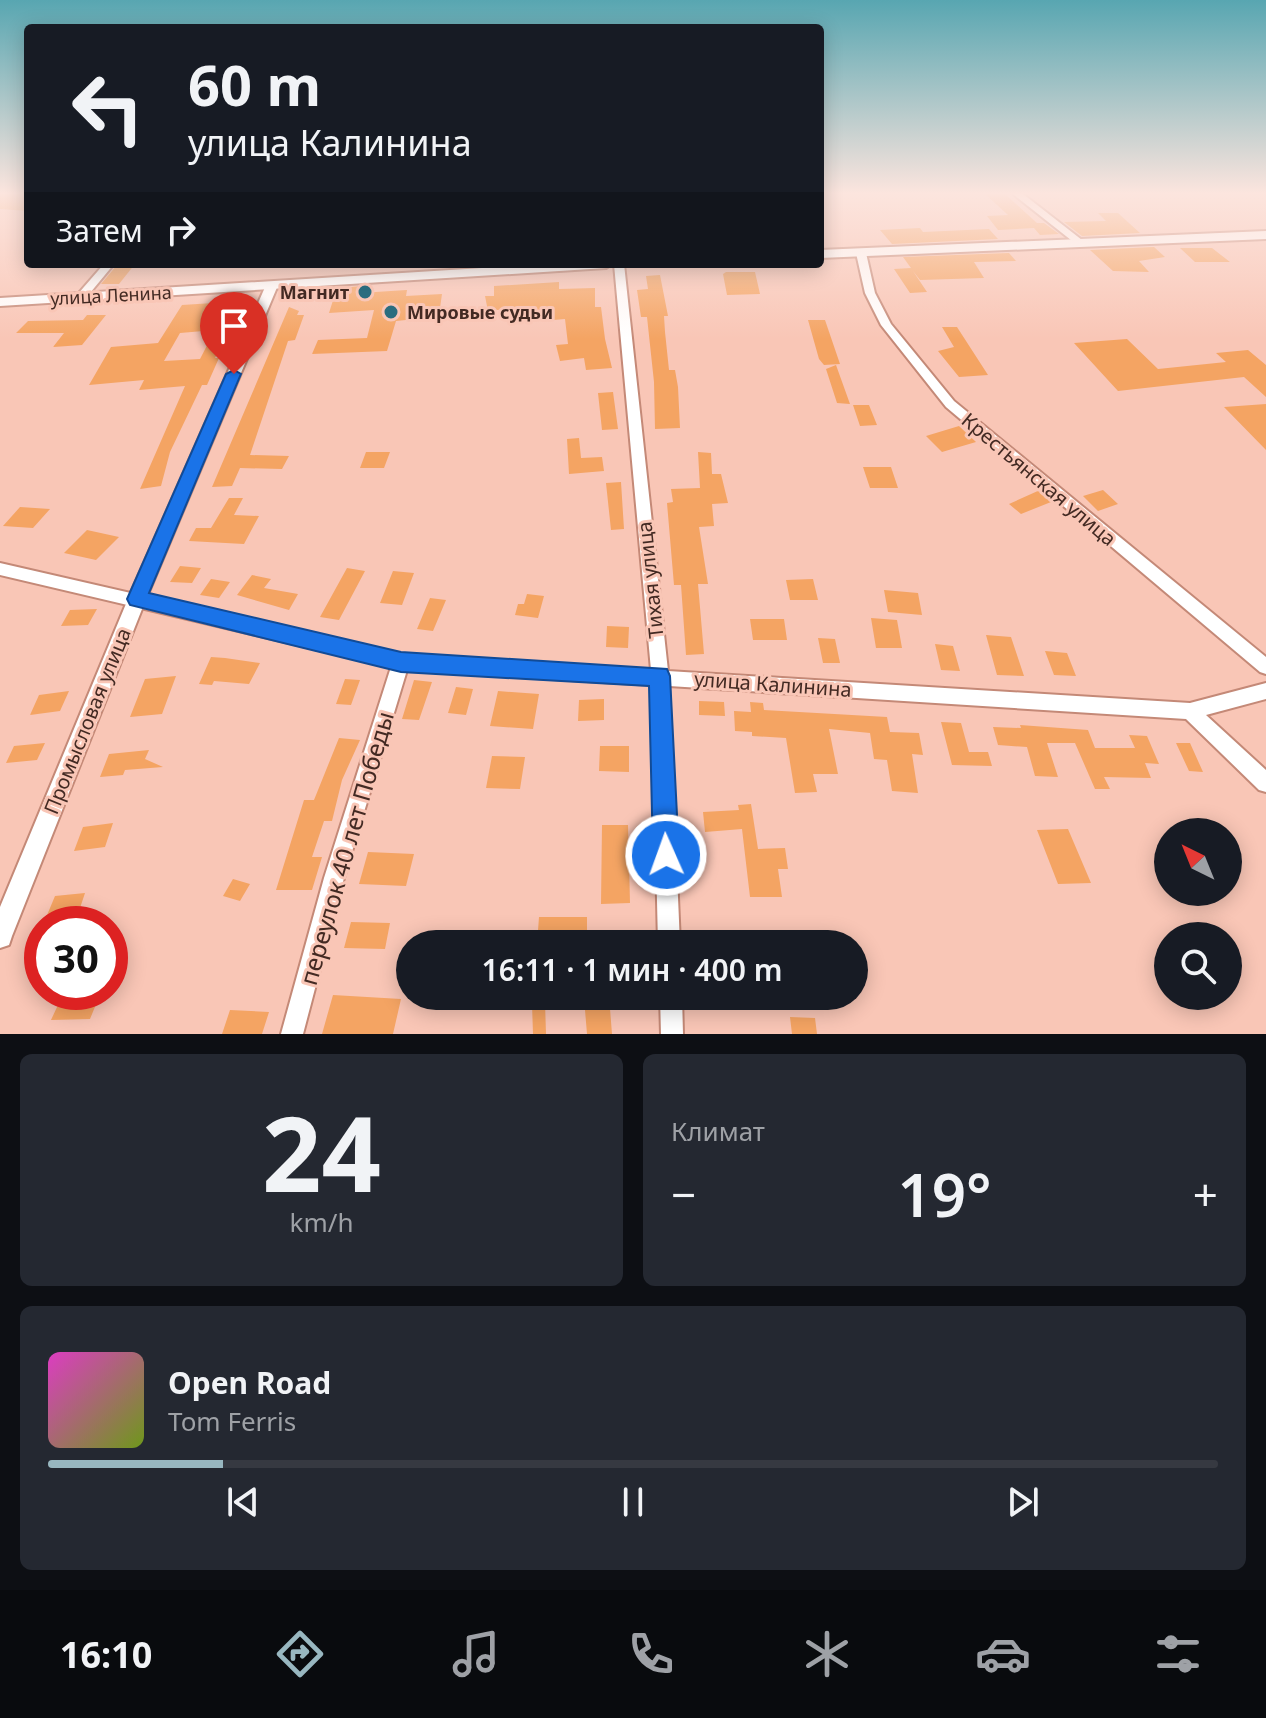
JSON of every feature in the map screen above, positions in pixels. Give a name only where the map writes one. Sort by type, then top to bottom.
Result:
[{"type":"main road","points":[[824,254],[1074,242]]},
{"type":"main road","name":"улица Ленина","points":[[0,302],[499,268]]},
{"type":"street","name":"Крестьянская улица","points":[[861,253],[870,293],[886,325],[950,404],[1266,667]]},
{"type":"street","points":[[81,297],[106,268]]},
{"type":"street","name":"Тихая улица","points":[[619,268],[660,676],[669,930]]},
{"type":"street","name":"Промысловая улица","points":[[0,936],[137,599],[272,285]]},
{"type":"street","name":"улица Калинина","points":[[0,569],[401,662],[1190,711],[1266,691]]},
{"type":"street","name":"переулок 40 лет Победы","points":[[292,1034],[334,878],[401,662]]},
{"type":"street","points":[[1190,711],[1266,783]]},
{"type":"street","points":[[671,1010],[672,1034]]},
{"type":"building","points":[[1154,247],[1165,257],[1139,261],[1149,272],[1113,271],[1090,250]]},
{"type":"building","points":[[1180,248],[1212,248],[1230,262],[1195,262]]},
{"type":"building","points":[[1009,253],[1016,261],[974,262],[984,278],[920,280],[913,271],[927,292],[910,293],[894,269],[911,268],[903,257]]},
{"type":"building","points":[[114,268],[132,268],[119,284],[101,284]]},
{"type":"building","points":[[755,272],[760,294],[727,295],[723,274]]},
{"type":"building","points":[[660,275],[668,316],[664,316],[669,370],[675,370],[680,428],[655,429],[647,317],[641,317],[637,290],[648,289],[646,276]]},
{"type":"building","points":[[559,282],[559,289],[595,288],[595,307],[601,307],[612,368],[586,370],[584,358],[560,361],[556,345],[568,344],[565,319],[553,320],[552,314],[529,316],[529,307],[488,311],[485,296],[494,296],[494,286]]},
{"type":"building","points":[[361,286],[359,293],[407,290],[406,296],[442,294],[440,308],[408,310],[406,320],[396,321],[387,351],[312,354],[318,340],[367,338],[374,310],[329,313],[335,294],[339,294],[341,288]]},
{"type":"building","points":[[244,301],[215,358],[219,358],[207,385],[202,385],[170,452],[161,486],[140,489],[185,386],[139,390],[144,380],[89,385],[111,347],[158,343],[182,305]],"holes":[[[215,330],[200,359],[164,361],[180,333]]]},
{"type":"building","points":[[289,307],[299,311],[297,315],[304,315],[295,340],[288,341],[250,455],[289,456],[282,469],[240,468],[232,486],[212,487]]},
{"type":"building","points":[[87,315],[106,315],[82,345],[53,347],[64,333],[16,333],[28,321],[83,320]]},
{"type":"building","points":[[808,320],[825,320],[840,364],[824,365],[819,359]]},
{"type":"building","points":[[942,327],[957,327],[988,375],[959,377],[938,351],[954,347]]},
{"type":"building","points":[[1127,339],[1158,369],[1226,362],[1216,353],[1248,350],[1266,365],[1266,397],[1244,377],[1118,391],[1074,343]]},
{"type":"building","points":[[836,365],[850,404],[837,403],[826,369]]},
{"type":"building","points":[[613,392],[618,429],[602,430],[598,393]]},
{"type":"building","points":[[1266,404],[1266,450],[1224,407]]},
{"type":"building","points":[[853,405],[869,405],[877,425],[860,426]]},
{"type":"building","points":[[959,426],[976,442],[942,452],[926,436]]},
{"type":"building","points":[[579,438],[581,458],[602,457],[604,471],[569,474],[567,439]]},
{"type":"building","points":[[366,452],[390,452],[384,468],[360,468]]},
{"type":"building","points":[[698,452],[711,453],[712,474],[721,474],[728,503],[712,504],[714,526],[699,527],[708,584],[698,584],[704,654],[686,655],[681,585],[674,585],[667,503],[673,502],[671,489],[700,488]]},
{"type":"building","points":[[863,467],[891,467],[898,488],[870,488]]},
{"type":"building","points":[[621,482],[624,529],[611,530],[606,483]]},
{"type":"building","points":[[1040,490],[1051,502],[1021,514],[1009,504]]},
{"type":"building","points":[[1103,490],[1118,504],[1098,511],[1083,496]]},
{"type":"building","points":[[229,498],[243,498],[234,515],[259,516],[244,544],[189,541],[196,528],[211,528]]},
{"type":"building","points":[[20,507],[50,509],[33,528],[3,526]]},
{"type":"building","points":[[87,530],[119,537],[96,560],[64,553]]},
{"type":"building","points":[[180,566],[201,568],[192,583],[170,582]]},
{"type":"building","points":[[347,568],[365,571],[339,620],[320,617]]},
{"type":"building","points":[[393,571],[414,573],[402,605],[380,603]]},
{"type":"building","points":[[252,575],[271,579],[264,588],[298,594],[289,610],[237,595]]},
{"type":"building","points":[[211,579],[230,582],[219,598],[200,595]]},
{"type":"building","points":[[813,579],[818,600],[790,600],[786,580]]},
{"type":"building","points":[[884,590],[918,593],[922,615],[888,612]]},
{"type":"building","points":[[527,594],[544,596],[538,618],[515,615],[518,604],[524,604]]},
{"type":"building","points":[[430,598],[446,600],[433,631],[417,629]]},
{"type":"building","points":[[97,609],[88,625],[61,626],[70,610]]},
{"type":"building","points":[[871,618],[897,620],[902,648],[876,648]]},
{"type":"building","points":[[750,619],[784,619],[787,640],[753,640]]},
{"type":"building","points":[[607,626],[629,627],[628,648],[606,647]]},
{"type":"building","points":[[986,635],[1011,637],[1024,676],[997,675]]},
{"type":"building","points":[[818,638],[835,639],[840,663],[823,663]]},
{"type":"building","points":[[935,644],[953,646],[960,671],[941,670]]},
{"type":"building","points":[[1045,651],[1067,653],[1076,676],[1054,675]]},
{"type":"building","points":[[211,657],[260,663],[249,684],[214,681],[212,685],[199,684]]},
{"type":"building","points":[[176,676],[162,714],[130,717],[145,679]]},
{"type":"building","points":[[345,679],[360,680],[351,705],[336,704]]},
{"type":"building","points":[[414,680],[432,682],[419,720],[402,719]]},
{"type":"building","points":[[456,687],[473,689],[466,715],[448,713]]},
{"type":"building","points":[[69,691],[60,711],[30,715],[39,695]]},
{"type":"building","points":[[498,691],[539,694],[533,729],[490,726]]},
{"type":"building","points":[[604,699],[604,720],[578,721],[579,700]]},
{"type":"building","points":[[699,701],[724,702],[725,716],[699,715]]},
{"type":"building","points":[[750,702],[763,703],[764,710],[887,717],[890,732],[919,733],[923,755],[912,754],[918,793],[892,791],[887,760],[874,759],[870,733],[829,729],[838,774],[813,774],[817,792],[795,793],[786,738],[752,736],[752,732],[735,731],[734,711],[751,712]]},
{"type":"building","points":[[941,722],[961,723],[969,752],[988,752],[992,766],[952,765]]},
{"type":"building","points":[[1020,725],[1088,730],[1095,748],[1135,748],[1129,735],[1147,736],[1159,764],[1145,763],[1151,778],[1104,777],[1110,789],[1095,789],[1075,743],[1047,743],[1058,777],[1035,776],[1027,747],[998,745],[993,727],[1021,728]]},
{"type":"building","points":[[339,738],[360,740],[342,780],[332,821],[324,821],[312,857],[322,857],[312,890],[276,890],[304,800],[314,800]]},
{"type":"building","points":[[45,743],[37,760],[6,763],[14,746]]},
{"type":"building","points":[[1176,743],[1190,743],[1203,772],[1189,771]]},
{"type":"building","points":[[600,746],[629,746],[629,772],[599,771]]},
{"type":"building","points":[[149,750],[145,759],[163,767],[125,770],[123,775],[100,777],[109,754]]},
{"type":"building","points":[[492,756],[525,757],[520,789],[486,788]]},
{"type":"building","points":[[751,804],[758,849],[785,848],[788,869],[778,869],[782,897],[750,897],[742,829],[705,832],[703,812],[739,810],[738,805]]},
{"type":"building","points":[[113,823],[105,847],[74,851],[83,827]]},
{"type":"building","points":[[602,825],[628,825],[630,903],[601,904]]},
{"type":"building","points":[[1068,829],[1091,883],[1058,884],[1037,830]]},
{"type":"building","points":[[368,852],[414,854],[406,886],[359,884]]},
{"type":"building","points":[[233,879],[250,884],[240,901],[223,896]]},
{"type":"building","points":[[85,893],[81,906],[51,906],[55,896]]},
{"type":"building","points":[[539,917],[587,917],[587,930],[538,930]]},
{"type":"building","points":[[351,922],[390,923],[385,949],[344,948]]},
{"type":"building","points":[[333,995],[396,999],[396,1010],[398,1010],[393,1034],[322,1034]]},
{"type":"building","points":[[56,1010],[94,1010],[90,1019],[51,1020]]},
{"type":"building","points":[[230,1010],[269,1012],[262,1034],[222,1034]]},
{"type":"building","points":[[532,1010],[545,1010],[546,1034],[533,1034]]},
{"type":"building","points":[[585,1010],[610,1010],[612,1034],[587,1034]]},
{"type":"building","points":[[790,1017],[815,1018],[817,1034],[792,1034]]},
{"type":"place","name":"Магнит","points":[[365,292]]},
{"type":"place","name":"Мировые судьи","points":[[391,312]]},
{"type":"route","points":[[234,374],[137,599],[401,662],[660,676],[666,855]]}]
